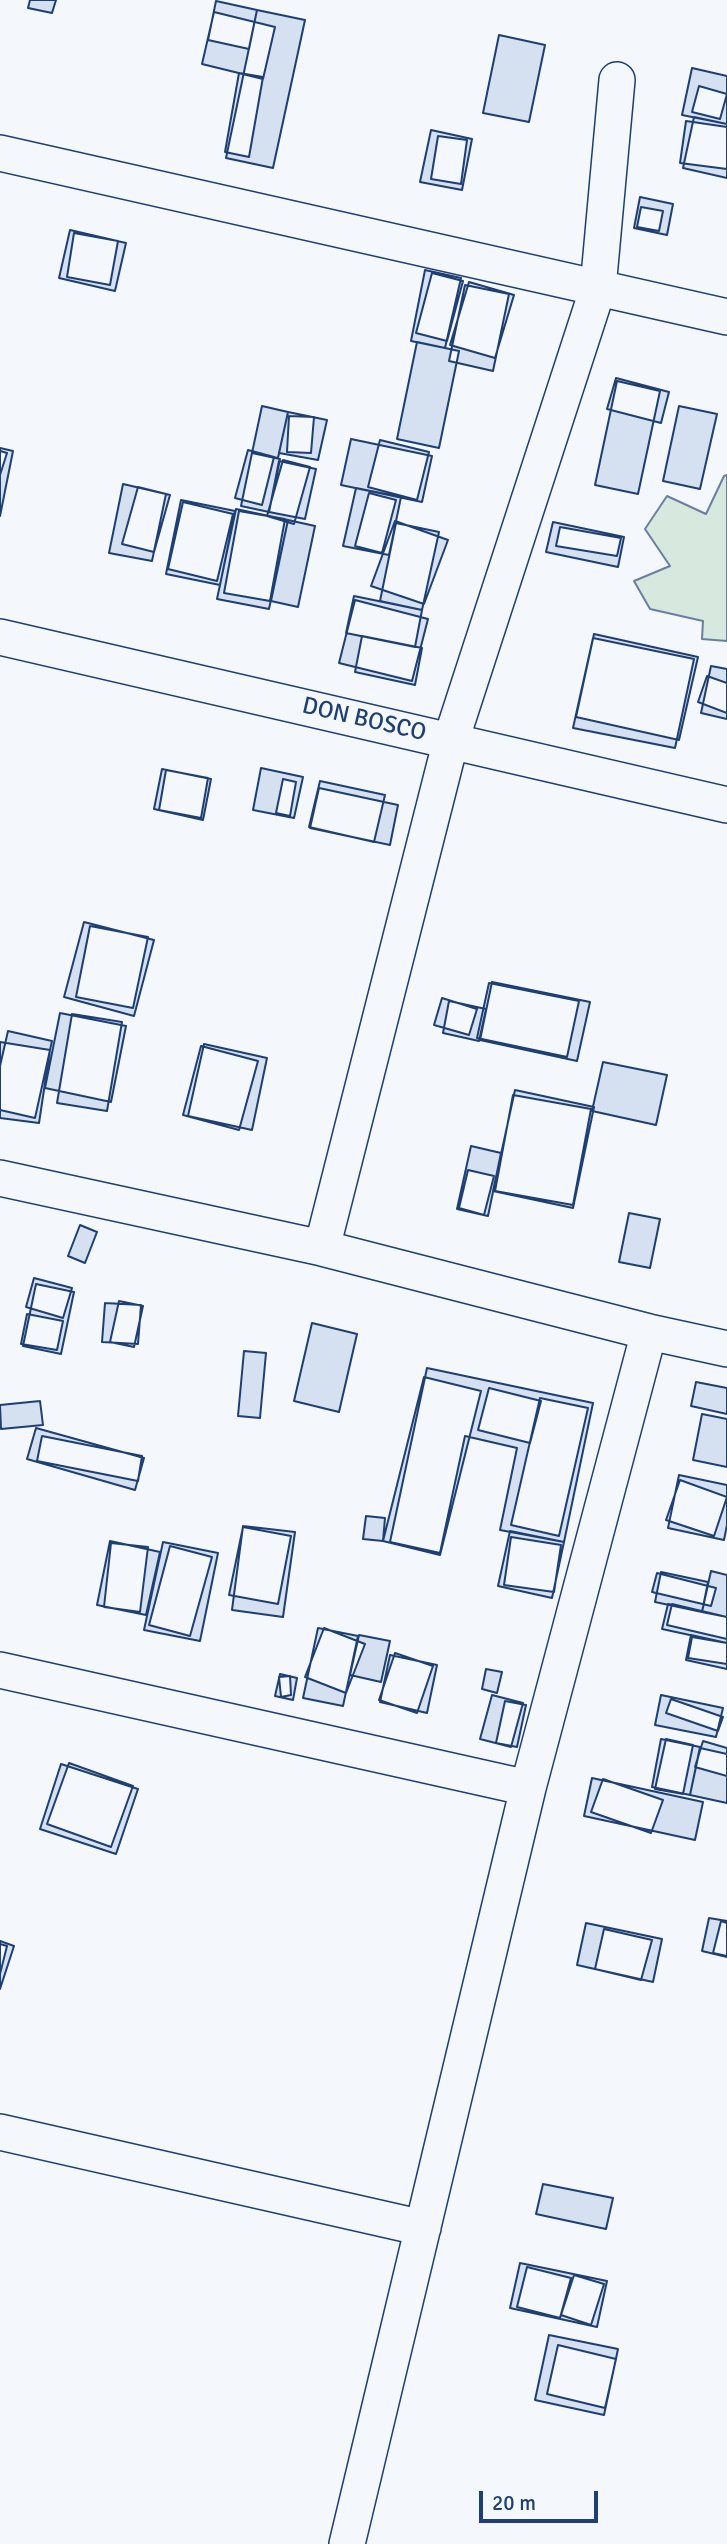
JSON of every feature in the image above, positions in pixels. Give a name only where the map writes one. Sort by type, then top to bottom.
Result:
[{"type":"street","points":[[322,1248],[451,740],[598,288],[617,80]]},
{"type":"street","points":[[0,153],[727,317]]},
{"type":"street","name":"DON BOSCO","points":[[0,637],[727,805]]},
{"type":"street","points":[[0,1178],[322,1248],[649,1332],[727,1349]]},
{"type":"street","points":[[347,2544],[528,1788],[649,1332]]},
{"type":"street","points":[[0,1670],[528,1788]]},
{"type":"street","points":[[0,2132],[423,2228]]},
{"type":"shaded area","points":[[727,475],[727,641],[702,639],[703,621],[650,609],[634,581],[670,566],[645,529],[667,496],[706,514],[724,476]]},
{"type":"building","points":[[30,0],[56,0],[52,13],[28,8]]},
{"type":"building","points":[[216,1],[257,10],[249,49],[208,40]]},
{"type":"building","points":[[257,10],[305,20],[273,168],[226,158]]},
{"type":"building","points":[[214,12],[275,27],[263,79],[202,64]]},
{"type":"building","points":[[499,35],[545,45],[529,122],[483,113]]},
{"type":"building","points":[[692,68],[727,76],[727,124],[682,115]]},
{"type":"building","points":[[239,73],[263,77],[249,157],[225,152]]},
{"type":"building","points":[[699,86],[727,94],[720,119],[692,112]]},
{"type":"building","points":[[694,117],[727,124],[727,178],[683,168]]},
{"type":"building","points":[[686,121],[727,127],[727,169],[680,163]]},
{"type":"building","points":[[431,130],[472,139],[462,190],[420,182]]},
{"type":"building","points":[[438,136],[467,140],[461,184],[431,179]]},
{"type":"building","points":[[640,197],[673,204],[667,235],[634,228]]},
{"type":"building","points":[[641,207],[663,211],[659,231],[637,227]]},
{"type":"building","points":[[70,230],[126,243],[115,291],[59,278]]},
{"type":"building","points":[[74,233],[118,241],[110,285],[67,277]]},
{"type":"building","points":[[425,270],[461,278],[445,348],[411,341]]},
{"type":"building","points":[[432,273],[463,281],[447,341],[416,333]]},
{"type":"building","points":[[469,282],[514,295],[495,358],[450,345]]},
{"type":"building","points":[[465,285],[509,294],[493,371],[449,361]]},
{"type":"building","points":[[417,342],[459,351],[439,448],[397,439]]},
{"type":"building","points":[[616,378],[669,392],[661,423],[607,409]]},
{"type":"building","points":[[617,381],[660,391],[638,494],[595,485]]},
{"type":"building","points":[[262,406],[288,412],[278,458],[252,453]]},
{"type":"building","points":[[679,406],[717,414],[700,489],[663,481]]},
{"type":"building","points":[[288,412],[327,420],[318,460],[279,453]]},
{"type":"building","points":[[289,416],[314,417],[311,453],[287,452]]},
{"type":"building","points":[[351,439],[432,456],[422,502],[341,485]]},
{"type":"building","points":[[380,440],[429,452],[417,500],[368,487]]},
{"type":"building","points":[[0,448],[13,451],[0,516]]},
{"type":"building","points":[[248,450],[274,457],[262,505],[235,498]]},
{"type":"building","points":[[0,451],[7,453],[0,475]]},
{"type":"building","points":[[252,453],[280,459],[269,512],[241,506]]},
{"type":"building","points":[[283,460],[310,467],[294,524],[267,516]]},
{"type":"building","points":[[279,461],[316,469],[305,519],[269,512]]},
{"type":"building","points":[[123,484],[166,494],[152,561],[109,553]]},
{"type":"building","points":[[138,487],[170,495],[154,552],[122,544]]},
{"type":"building","points":[[356,488],[401,497],[389,555],[343,546]]},
{"type":"building","points":[[369,493],[396,500],[382,553],[355,546]]},
{"type":"building","points":[[181,500],[235,511],[220,585],[166,574]]},
{"type":"building","points":[[183,502],[233,514],[217,581],[168,569]]},
{"type":"building","points":[[236,509],[288,520],[269,609],[217,599]]},
{"type":"building","points":[[239,511],[285,519],[270,601],[224,593]]},
{"type":"building","points":[[288,520],[315,526],[298,607],[271,601]]},
{"type":"building","points":[[395,521],[448,540],[424,604],[371,586]]},
{"type":"building","points":[[553,522],[624,537],[618,567],[546,552]]},
{"type":"building","points":[[396,523],[439,532],[422,610],[380,601]]},
{"type":"building","points":[[560,527],[621,538],[617,556],[556,546]]},
{"type":"building","points":[[354,596],[422,610],[415,647],[346,633]]},
{"type":"building","points":[[355,600],[428,619],[412,681],[339,663]]},
{"type":"building","points":[[594,634],[698,657],[679,740],[576,717]]},
{"type":"building","points":[[362,636],[422,648],[415,685],[355,672]]},
{"type":"building","points":[[593,638],[694,659],[675,748],[573,728]]},
{"type":"building","points":[[711,666],[727,669],[727,719],[701,713]]},
{"type":"building","points":[[707,676],[727,683],[727,713],[698,702]]},
{"type":"building","points":[[261,768],[303,777],[294,818],[253,810]]},
{"type":"building","points":[[162,769],[211,779],[203,820],[154,809]]},
{"type":"building","points":[[166,770],[208,778],[201,818],[159,810]]},
{"type":"building","points":[[283,779],[296,782],[290,816],[276,813]]},
{"type":"building","points":[[320,781],[385,795],[374,842],[309,827]]},
{"type":"building","points":[[319,788],[398,805],[390,845],[310,828]]},
{"type":"building","points":[[84,922],[154,940],[134,1016],[64,997]]},
{"type":"building","points":[[90,926],[148,937],[133,1008],[76,997]]},
{"type":"building","points":[[492,982],[590,1002],[577,1061],[480,1040]]},
{"type":"building","points":[[489,983],[579,1001],[567,1057],[477,1038]]},
{"type":"building","points":[[442,998],[477,1009],[469,1035],[434,1025]]},
{"type":"building","points":[[449,1001],[486,1009],[479,1041],[443,1033]]},
{"type":"building","points":[[60,1013],[126,1026],[111,1102],[45,1088]]},
{"type":"building","points":[[72,1014],[122,1022],[107,1111],[57,1103]]},
{"type":"building","points":[[8,1031],[52,1041],[35,1118],[0,1110],[0,1066]]},
{"type":"building","points":[[0,1042],[50,1050],[39,1123],[0,1118]]},
{"type":"building","points":[[204,1044],[267,1058],[252,1130],[188,1116]]},
{"type":"building","points":[[201,1046],[258,1061],[239,1130],[183,1115]]},
{"type":"building","points":[[603,1062],[667,1075],[656,1125],[592,1111]]},
{"type":"building","points":[[515,1090],[594,1107],[573,1208],[493,1191]]},
{"type":"building","points":[[513,1095],[591,1109],[573,1205],[495,1191]]},
{"type":"building","points":[[471,1146],[501,1153],[488,1216],[457,1209]]},
{"type":"building","points":[[468,1170],[494,1176],[484,1215],[459,1208]]},
{"type":"building","points":[[629,1213],[660,1219],[650,1268],[619,1262]]},
{"type":"building","points":[[80,1225],[97,1232],[85,1263],[68,1256]]},
{"type":"building","points":[[34,1278],[72,1288],[63,1318],[26,1307]]},
{"type":"building","points":[[36,1284],[74,1292],[61,1354],[23,1346]]},
{"type":"building","points":[[119,1301],[143,1306],[134,1347],[110,1342]]},
{"type":"building","points":[[105,1303],[141,1305],[138,1344],[102,1342]]},
{"type":"building","points":[[27,1314],[63,1321],[57,1350],[21,1344]]},
{"type":"building","points":[[312,1323],[357,1334],[339,1412],[294,1401]]},
{"type":"building","points":[[244,1351],[266,1353],[260,1418],[238,1416]]},
{"type":"building","points":[[427,1368],[593,1403],[564,1542],[500,1530],[517,1448],[465,1436],[440,1553],[390,1542]]},
{"type":"building","points":[[424,1377],[481,1391],[440,1555],[383,1541]]},
{"type":"building","points":[[696,1382],[727,1388],[727,1414],[691,1406]]},
{"type":"building","points":[[489,1388],[541,1401],[530,1443],[478,1430]]},
{"type":"building","points":[[540,1398],[588,1408],[559,1536],[511,1525]]},
{"type":"building","points":[[40,1401],[43,1425],[1,1429],[0,1405]]},
{"type":"building","points":[[702,1414],[727,1419],[727,1467],[693,1460]]},
{"type":"building","points":[[36,1428],[144,1458],[135,1490],[27,1459]]},
{"type":"building","points":[[42,1436],[142,1456],[138,1481],[37,1461]]},
{"type":"building","points":[[679,1475],[727,1485],[727,1525],[724,1540],[668,1528]]},
{"type":"building","points":[[680,1480],[727,1497],[714,1536],[666,1520]]},
{"type":"building","points":[[366,1516],[385,1518],[383,1541],[363,1539]]},
{"type":"building","points":[[243,1526],[295,1532],[283,1617],[232,1610]]},
{"type":"building","points":[[243,1527],[291,1536],[278,1604],[229,1595]]},
{"type":"building","points":[[510,1531],[564,1542],[552,1598],[498,1586]]},
{"type":"building","points":[[511,1537],[561,1545],[554,1592],[504,1585]]},
{"type":"building","points":[[110,1541],[160,1552],[146,1615],[97,1605]]},
{"type":"building","points":[[163,1542],[218,1553],[200,1641],[144,1630]]},
{"type":"building","points":[[111,1543],[148,1547],[140,1612],[104,1607]]},
{"type":"building","points":[[170,1546],[212,1557],[190,1636],[149,1625]]},
{"type":"building","points":[[711,1571],[727,1575],[727,1617],[702,1612]]},
{"type":"building","points":[[661,1572],[708,1582],[702,1612],[655,1602]]},
{"type":"building","points":[[657,1573],[716,1588],[711,1606],[652,1592]]},
{"type":"building","points":[[668,1604],[727,1617],[727,1643],[662,1629]]},
{"type":"building","points":[[672,1604],[727,1617],[727,1639],[667,1625]]},
{"type":"building","points":[[318,1628],[358,1636],[343,1706],[303,1698]]},
{"type":"building","points":[[324,1628],[365,1644],[346,1693],[305,1677]]},
{"type":"building","points":[[359,1635],[390,1641],[381,1682],[350,1675]]},
{"type":"building","points":[[691,1635],[727,1643],[727,1669],[686,1660]]},
{"type":"building","points":[[692,1637],[727,1643],[727,1664],[688,1658]]},
{"type":"building","points":[[395,1653],[433,1666],[417,1713],[379,1700]]},
{"type":"building","points":[[390,1655],[437,1665],[427,1713],[380,1702]]},
{"type":"building","points":[[486,1669],[502,1672],[497,1693],[482,1689]]},
{"type":"building","points":[[280,1674],[297,1678],[293,1700],[275,1696]]},
{"type":"building","points":[[290,1676],[291,1695],[281,1697],[279,1677]]},
{"type":"building","points":[[492,1695],[523,1703],[511,1747],[480,1739]]},
{"type":"building","points":[[661,1695],[723,1708],[716,1737],[655,1725]]},
{"type":"building","points":[[671,1699],[723,1717],[718,1731],[666,1713]]},
{"type":"building","points":[[505,1701],[526,1705],[517,1747],[496,1743]]},
{"type":"building","points":[[661,1739],[700,1747],[690,1795],[652,1787]]},
{"type":"building","points":[[666,1739],[693,1745],[683,1794],[655,1789]]},
{"type":"building","points":[[703,1741],[727,1748],[727,1776],[695,1767]]},
{"type":"building","points":[[700,1748],[727,1754],[727,1803],[690,1795]]},
{"type":"building","points":[[69,1763],[133,1786],[111,1847],[47,1824]]},
{"type":"building","points":[[61,1764],[138,1789],[116,1854],[40,1829]]},
{"type":"building","points":[[592,1778],[703,1802],[695,1840],[584,1816]]},
{"type":"building","points":[[603,1779],[663,1800],[651,1833],[591,1812]]},
{"type":"building","points":[[709,1918],[727,1921],[727,1957],[702,1951]]},
{"type":"building","points":[[721,1921],[727,1923],[727,1956],[713,1953]]},
{"type":"building","points":[[586,1923],[662,1939],[653,1982],[577,1965]]},
{"type":"building","points":[[604,1929],[652,1940],[641,1980],[595,1969]]},
{"type":"building","points":[[0,1941],[14,1946],[0,1989]]},
{"type":"building","points":[[0,1944],[7,1946],[0,1974]]},
{"type":"building","points":[[543,2184],[613,2198],[606,2229],[536,2214]]},
{"type":"building","points":[[520,2263],[607,2281],[597,2327],[510,2308]]},
{"type":"building","points":[[527,2267],[571,2278],[560,2318],[517,2307]]},
{"type":"building","points":[[574,2275],[604,2284],[591,2325],[561,2315]]},
{"type":"building","points":[[549,2335],[618,2349],[604,2415],[535,2400]]},
{"type":"building","points":[[558,2345],[616,2359],[605,2408],[547,2394]]}]
